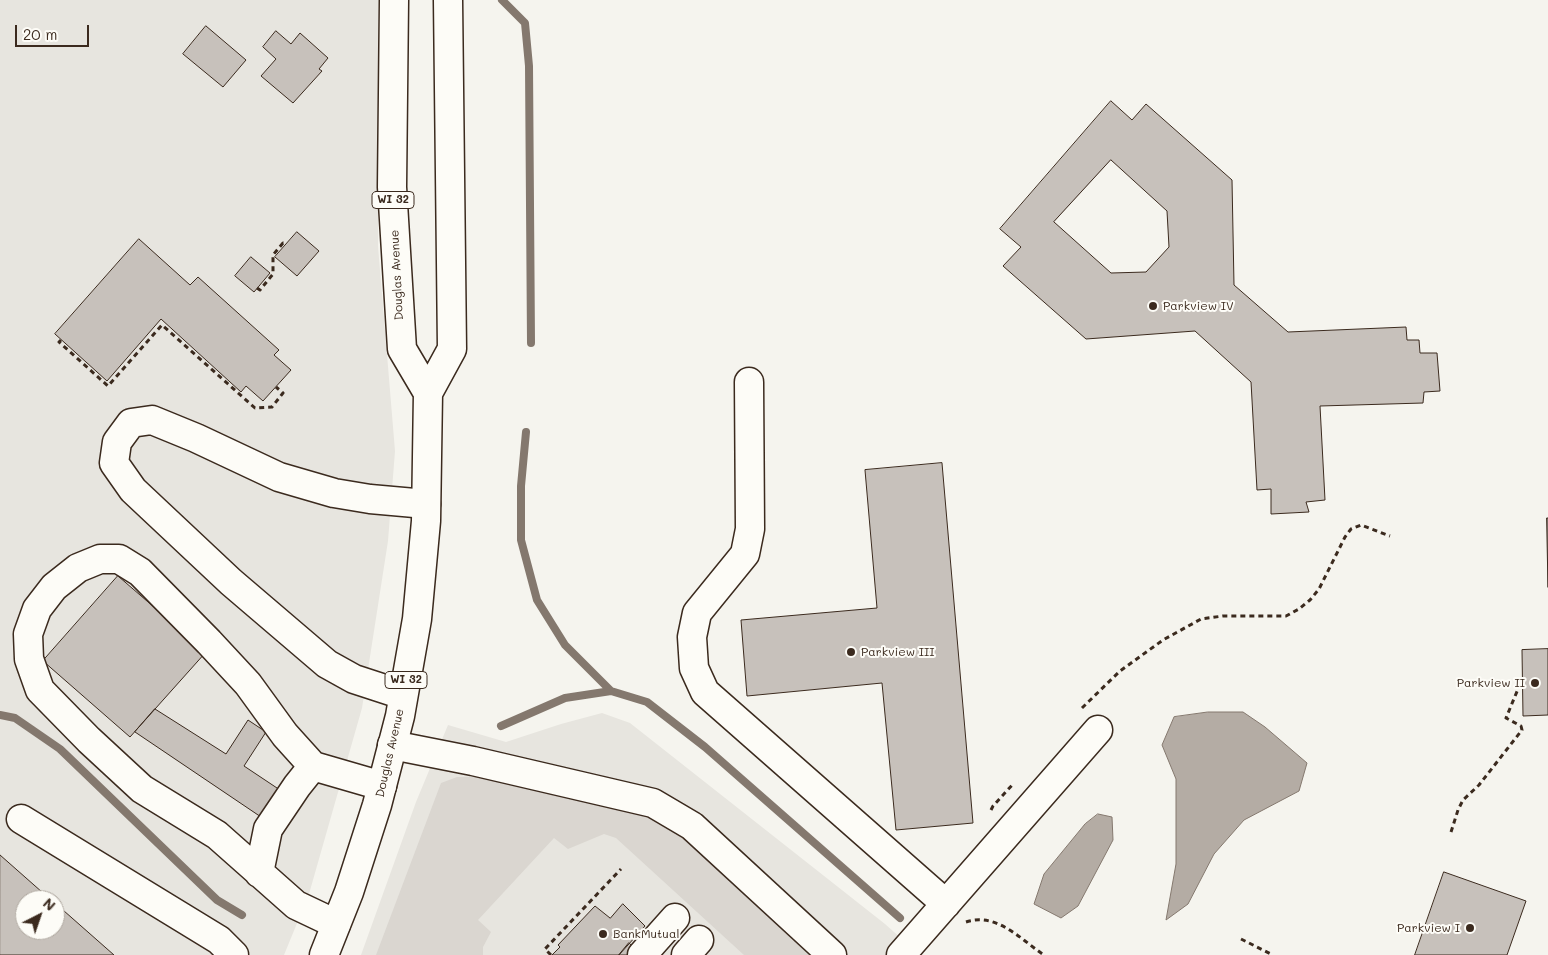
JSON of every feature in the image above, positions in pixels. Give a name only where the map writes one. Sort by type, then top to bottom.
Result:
[{"type":"main road","name":"Douglas Avenue","points":[[394,0],[392,187],[402,349],[428,393]]},
{"type":"main road","name":"Douglas Avenue","points":[[324,955],[349,892],[382,786],[403,694],[416,619],[426,504],[428,393],[452,349],[448,0]]},
{"type":"main road","points":[[750,382],[750,530],[745,554],[697,613],[692,637],[694,668],[705,692],[952,914]]},
{"type":"main road","points":[[403,694],[354,679],[327,664],[231,582],[133,490],[114,463],[116,442],[131,423],[152,420],[196,438],[279,477],[334,493],[370,499],[426,504]]},
{"type":"main road","points":[[336,924],[296,905],[217,835],[142,789],[89,740],[40,690],[28,660],[28,634],[36,609],[54,587],[78,568],[100,558],[119,559],[140,572],[216,649],[248,684],[285,734],[313,766],[382,786]]},
{"type":"main road","points":[[901,955],[952,914],[1098,730]]},
{"type":"main road","points":[[392,745],[473,761],[653,803],[692,826],[832,955]]},
{"type":"main road","points":[[259,873],[268,829],[313,766]]},
{"type":"main road","points":[[22,819],[220,940],[234,955]]},
{"type":"main road","points":[[642,955],[675,918]]},
{"type":"path","points":[[257,288],[260,290],[273,274],[273,255],[283,243],[286,245]]},
{"type":"path","points":[[61,340],[59,342],[108,386],[162,325],[255,408],[272,407],[283,393],[276,387]]},
{"type":"path","points":[[1076,713],[1120,671],[1163,640],[1201,619],[1223,616],[1286,616],[1299,609],[1319,589],[1351,528],[1361,525],[1390,536]]},
{"type":"path","points":[[1451,832],[1463,800],[1479,785],[1522,730],[1521,726],[1506,718],[1518,689]]},
{"type":"path","points":[[989,813],[993,806],[1019,778]]},
{"type":"path","points":[[551,955],[545,949],[620,869]]},
{"type":"path","points":[[952,914],[994,922],[1016,934],[1044,955]]},
{"type":"path","points":[[1241,939],[1273,955]]},
{"type":"shaded area","points":[[0,0],[378,0],[378,246],[395,451],[388,541],[362,708],[309,894],[284,955],[0,955]]},
{"type":"shaded area","points":[[1208,712],[1243,712],[1265,727],[1307,763],[1299,791],[1244,820],[1214,854],[1188,904],[1166,920],[1176,864],[1176,779],[1162,745],[1174,717]]},
{"type":"shaded area","points":[[602,713],[630,723],[885,924],[920,955],[361,955],[416,802],[448,725],[506,742]]},
{"type":"shaded area","points":[[457,777],[493,777],[643,814],[664,822],[680,834],[815,955],[744,955],[616,838],[604,834],[568,849],[554,838],[478,920],[491,932],[483,947],[483,955],[376,955],[441,783]]},
{"type":"shaded area","points":[[1098,814],[1112,817],[1113,840],[1078,906],[1061,918],[1034,904],[1044,874],[1085,824]]},
{"type":"building","points":[[206,26],[246,60],[223,87],[183,54]]},
{"type":"building","points":[[276,31],[291,44],[300,33],[328,58],[319,69],[322,71],[293,103],[261,76],[276,59],[263,47]]},
{"type":"building","name":"Parkview IV","points":[[1111,101],[1132,120],[1146,104],[1232,180],[1234,285],[1288,332],[1406,327],[1407,340],[1419,340],[1420,353],[1437,353],[1440,391],[1424,392],[1423,403],[1320,406],[1325,500],[1306,502],[1309,512],[1271,514],[1271,489],[1257,490],[1251,382],[1195,331],[1086,339],[1003,266],[1021,247],[1000,229]],"holes":[[[1111,160],[1167,211],[1169,247],[1146,272],[1111,273],[1054,222]]]},
{"type":"building","points":[[297,232],[319,251],[297,276],[275,257]]},
{"type":"building","points":[[139,239],[190,285],[198,277],[279,350],[274,355],[291,370],[263,401],[246,386],[241,392],[161,319],[107,381],[55,334]]},
{"type":"building","points":[[251,257],[270,273],[254,292],[235,276]]},
{"type":"building","name":"Parkview III","points":[[942,463],[973,823],[896,830],[882,683],[747,696],[741,620],[877,608],[865,470]]},
{"type":"building","points":[[1547,518],[1548,518],[1548,587]]},
{"type":"building","points":[[118,576],[206,652],[130,737],[43,661]]},
{"type":"building","name":"Parkview II","points":[[1548,649],[1548,715],[1523,716],[1522,650]]},
{"type":"building","points":[[155,709],[226,754],[248,720],[266,732],[244,766],[283,792],[264,819],[135,732]]},
{"type":"building","points":[[0,855],[40,890],[15,890],[15,940],[65,940],[65,912],[114,955],[0,955]]},
{"type":"building","name":"Parkview I","points":[[1444,872],[1526,901],[1507,955],[1415,955]]},
{"type":"building","name":"BankMutual","points":[[623,904],[645,926],[619,955],[552,955],[560,947],[558,945],[595,906],[610,918]]},
{"type":"building","points":[[629,943],[642,955],[619,955]]},
{"type":"waterway","points":[[502,0],[525,23],[529,66],[531,343]]},
{"type":"waterway","points":[[526,432],[521,486],[521,540],[537,600],[565,645],[611,691]]},
{"type":"waterway","points":[[501,726],[565,698],[611,691],[647,702],[705,747],[900,918]]},
{"type":"waterway","points":[[0,715],[15,718],[60,749],[217,900],[242,915]]},
{"type":"place","name":"Parkview IV","points":[[1153,306]]},
{"type":"place","name":"Parkview III","points":[[851,652]]},
{"type":"place","name":"Parkview II","points":[[1535,683]]},
{"type":"place","name":"Parkview I","points":[[1470,928]]},
{"type":"place","name":"BankMutual","points":[[603,934]]}]
